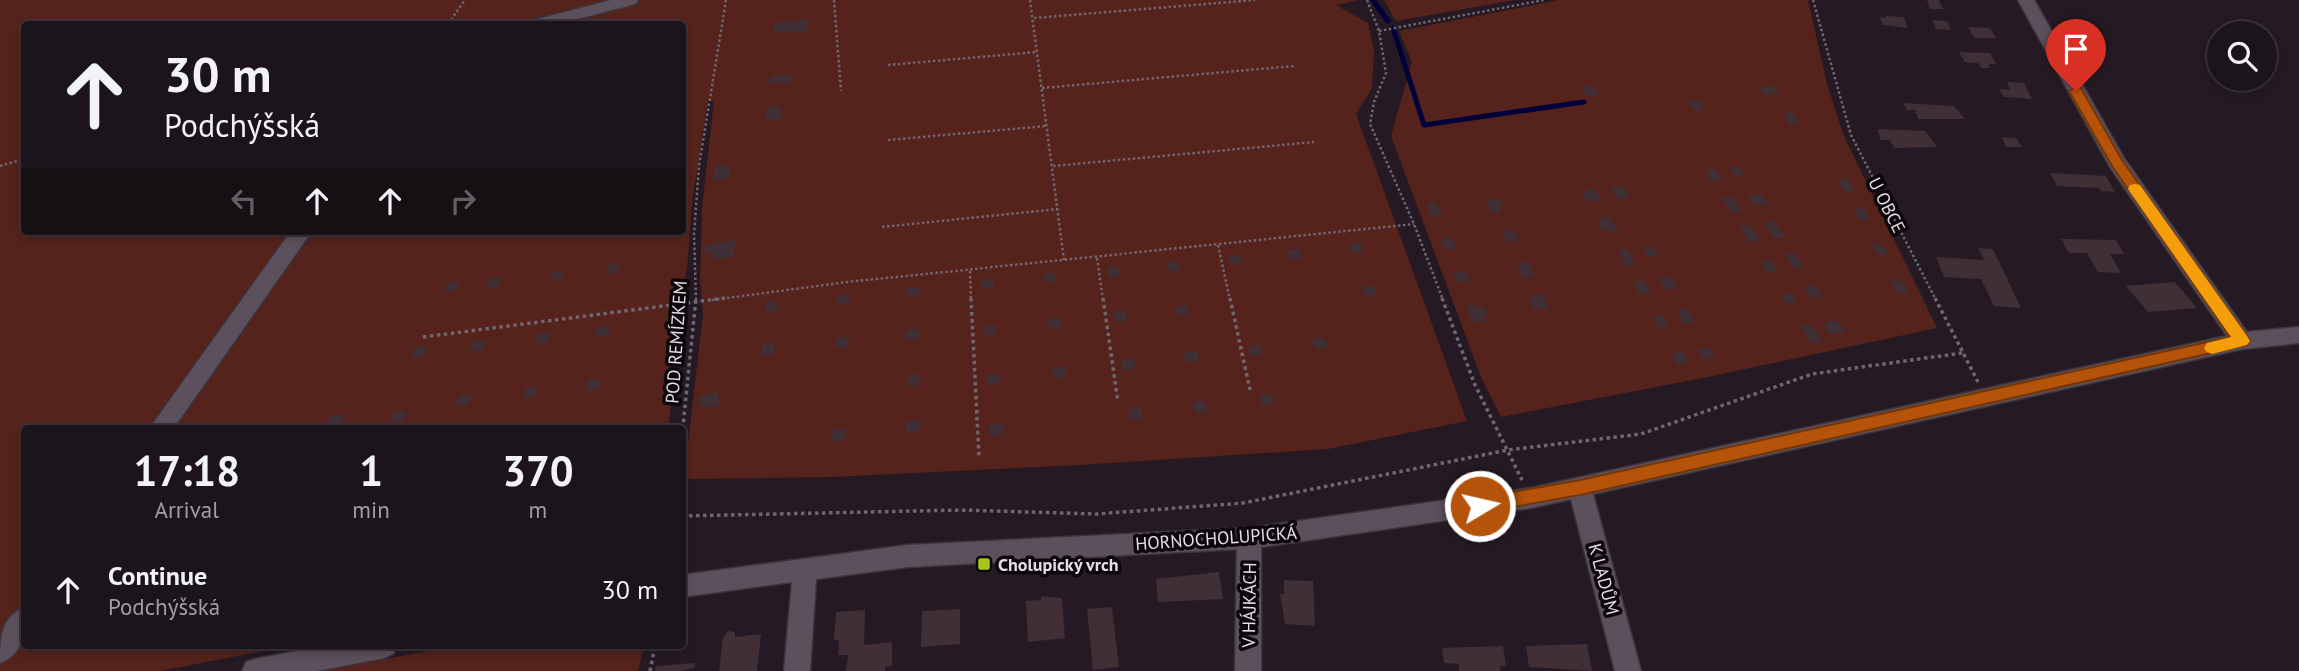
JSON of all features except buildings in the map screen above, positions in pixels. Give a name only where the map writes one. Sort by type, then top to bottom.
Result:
[{"type":"street","points":[[551,21],[630,0]]},
{"type":"street","points":[[2026,0],[2117,162],[2242,341]]},
{"type":"street","points":[[163,425],[299,235]]},
{"type":"street","name":"HORNOCHOLUPICKÁ","points":[[686,585],[908,556],[1250,538],[1531,498],[2242,341],[2299,335]]},
{"type":"street","name":"K LADŮM","points":[[1580,488],[1628,671]]},
{"type":"street","name":"V HÁJKÁCH","points":[[1248,671],[1250,538]]},
{"type":"street","points":[[797,671],[805,570]]},
{"type":"street","points":[[0,651],[21,623]]},
{"type":"street","points":[[255,671],[369,649]]},
{"type":"path","points":[[450,21],[465,0]]},
{"type":"path","name":"POD REMÍZKEM","points":[[683,425],[696,303],[694,234],[699,166],[726,0]]},
{"type":"path","points":[[834,0],[841,90]]},
{"type":"path","points":[[1030,0],[1063,260]]},
{"type":"path","points":[[1033,18],[1255,0]]},
{"type":"path","points":[[1367,0],[1379,31],[1386,73],[1374,102],[1370,124],[1414,224],[1475,385],[1531,498]]},
{"type":"path","points":[[1379,31],[1544,0]]},
{"type":"path","name":"U OBCE","points":[[1813,0],[1852,135],[1987,399]]},
{"type":"path","points":[[888,65],[1037,52]]},
{"type":"path","points":[[1042,88],[1294,66]]},
{"type":"path","points":[[888,140],[1046,126]]},
{"type":"path","points":[[1053,166],[1314,142]]},
{"type":"path","points":[[0,166],[21,160]]},
{"type":"path","points":[[882,227],[1058,209]]},
{"type":"path","points":[[423,337],[847,282],[1414,224]]},
{"type":"path","points":[[1218,245],[1250,390]]},
{"type":"path","points":[[1097,258],[1118,402]]},
{"type":"path","points":[[970,270],[979,457]]},
{"type":"path","points":[[686,516],[961,510],[1097,514],[1243,503],[1508,450],[1642,434],[1812,374],[1962,354]]},
{"type":"path","points":[[650,671],[654,649]]},
{"type":"shaded area","points":[[0,0],[1359,0],[1336,5],[1368,23],[1374,51],[1372,88],[1356,114],[1467,421],[1328,449],[832,477],[686,479],[703,314],[700,281],[702,209],[714,101],[708,101],[693,196],[687,268],[680,301],[681,322],[668,425],[21,425],[21,649],[274,649],[160,671],[0,671]]},
{"type":"shaded area","points":[[1384,0],[1515,0],[1396,21]]},
{"type":"shaded area","points":[[1559,0],[1808,0],[1827,84],[1844,136],[1937,328],[1703,378],[1501,417],[1481,377],[1391,136],[1412,62],[1399,31]]},
{"type":"shaded area","points":[[440,649],[643,649],[638,671],[320,671]]},
{"type":"waterway","points":[[1373,0],[1388,21]]},
{"type":"waterway","points":[[1393,28],[1424,125],[1584,102]]},
{"type":"slow traffic","points":[[2135,189],[2242,341],[2212,348]]},
{"type":"place","name":"Cholupický vrch","points":[[984,564]]},
{"type":"route","points":[[1480,506],[1580,488],[2242,341],[2117,162],[2076,91]]}]
